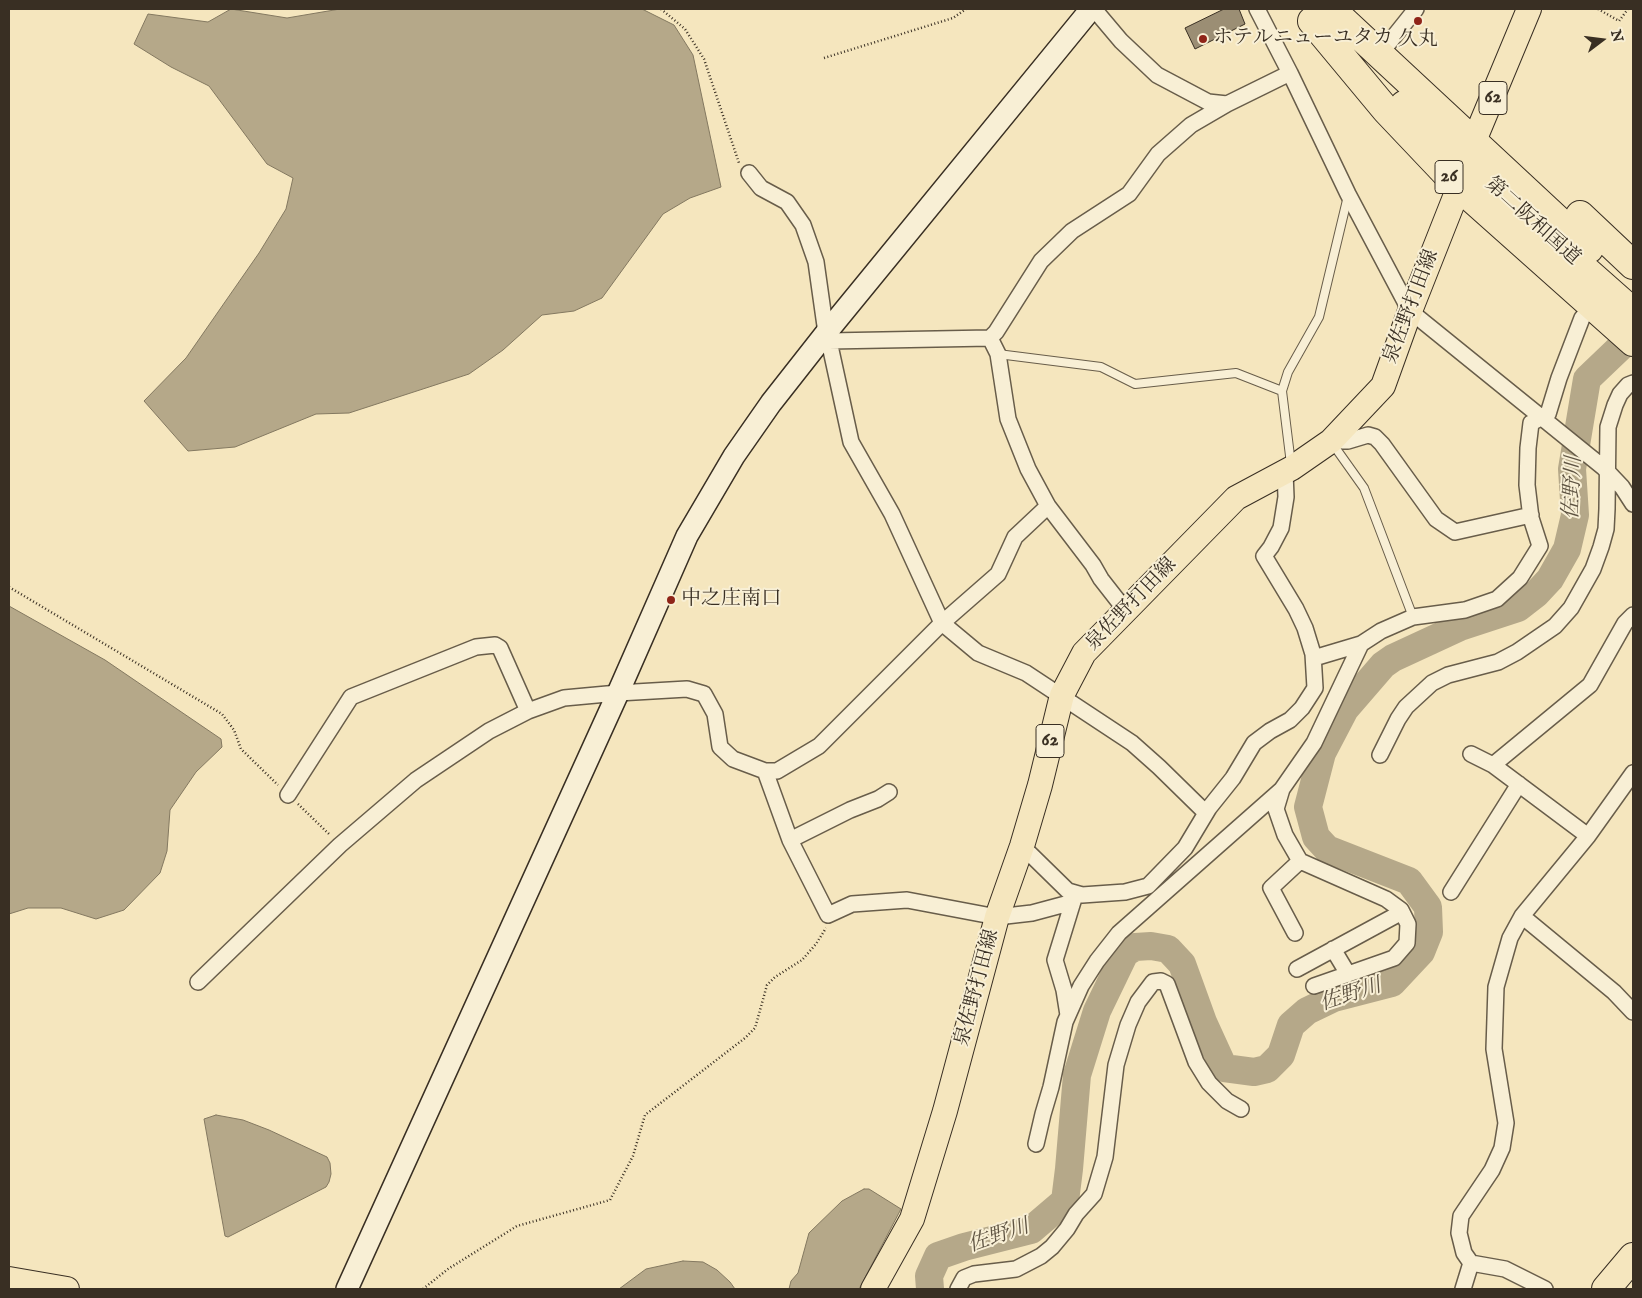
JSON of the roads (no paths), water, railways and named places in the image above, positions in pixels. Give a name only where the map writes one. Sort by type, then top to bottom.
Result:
[{"type":"highway","name":"26","points":[[1337,9],[1416,64],[1470,154],[1597,311],[1633,342]]},
{"type":"highway","name":"26","points":[[1314,13],[1386,110],[1470,154],[1633,265]]},
{"type":"highway","name":"第二阪和国道","points":[[1314,13],[1545,221],[1633,289]]},
{"type":"highway","name":"第二阪和国道","points":[[1545,221],[1633,312]]},
{"type":"highway","points":[[1606,1289],[1633,1257]]},
{"type":"main road","name":"泉佐野打田線","points":[[873,1289],[912,1219],[945,1111],[996,917],[1022,846],[1040,785],[1062,695],[1084,653],[1236,498],[1288,470],[1331,441],[1383,386],[1470,154],[1529,9]]},
{"type":"main road","points":[[9,1279],[67,1289]]},
{"type":"street","points":[[346,1289],[618,693],[687,536],[734,456],[771,403],[1093,9],[1121,41],[1157,75],[1208,102],[1227,104]]},
{"type":"street","points":[[1257,9],[1348,194],[1410,311],[1606,470],[1622,487],[1633,504]]},
{"type":"street","points":[[1388,44],[1416,9]]},
{"type":"street","points":[[826,337],[990,338],[996,332],[1041,261],[1072,231],[1129,194],[1158,154],[1184,131],[1227,104],[1290,74]]},
{"type":"street","points":[[749,173],[761,188],[787,202],[803,225],[816,262],[826,337],[851,442],[892,514],[942,623],[978,653],[1026,673],[1132,743],[1206,813]]},
{"type":"street","points":[[1546,422],[1559,378],[1582,318],[1597,311]]},
{"type":"street","points":[[990,338],[998,354],[1008,418],[1028,469],[1048,506],[1126,610]]},
{"type":"street","points":[[1380,755],[1406,707],[1432,683],[1448,675],[1498,662],[1517,652],[1555,626],[1571,608],[1590,576],[1602,547],[1606,529],[1606,470],[1611,417],[1620,394],[1633,383]]},
{"type":"street","points":[[1314,658],[1361,644],[1381,631],[1413,617],[1466,610],[1497,599],[1520,578],[1540,546],[1531,515],[1527,485],[1531,423],[1546,422]]},
{"type":"street","points":[[1331,441],[1348,441],[1368,435],[1375,437],[1436,519],[1455,532],[1531,515]]},
{"type":"street","points":[[1036,1144],[1068,1015],[1081,986],[1118,933],[1151,893],[1184,848],[1254,743],[1290,720],[1302,708],[1315,688],[1314,658],[1305,628],[1296,609],[1264,556],[1281,528],[1288,470]]},
{"type":"street","points":[[198,982],[340,845],[416,780],[489,731],[528,711],[564,698],[687,689],[704,694],[715,714],[720,748],[733,760],[765,771],[777,771],[819,746],[942,623],[998,574],[1015,538],[1048,506]]},
{"type":"street","points":[[1493,766],[1590,685],[1625,623],[1633,615]]},
{"type":"street","points":[[765,771],[790,840],[828,914],[852,904],[908,900],[996,917],[1032,913],[1082,895],[1126,892],[1151,893],[1282,789],[1314,743],[1361,644]]},
{"type":"street","points":[[288,795],[351,697],[476,647],[495,645],[500,648],[528,711]]},
{"type":"street","points":[[1471,754],[1493,766],[1588,836]]},
{"type":"street","points":[[1545,1289],[1505,1269],[1471,1263],[1464,1254],[1459,1233],[1461,1216],[1492,1170],[1502,1148],[1506,1123],[1494,1049],[1496,987],[1510,938],[1522,916],[1588,836],[1633,773]]},
{"type":"street","points":[[1450,892],[1518,784]]},
{"type":"street","points":[[1282,789],[1276,808],[1285,835],[1300,861],[1386,899],[1402,912],[1408,924],[1407,943],[1394,958],[1314,986]]},
{"type":"street","points":[[790,840],[889,792]]},
{"type":"street","points":[[1022,846],[1074,898]]},
{"type":"street","points":[[1295,933],[1271,888],[1300,861]]},
{"type":"street","points":[[1068,1015],[1064,990],[1055,960],[1074,898]]},
{"type":"street","points":[[1296,969],[1402,912]]},
{"type":"street","points":[[1522,916],[1614,992],[1633,1012]]},
{"type":"street","points":[[1334,950],[1348,974]]},
{"type":"street","points":[[958,1289],[964,1278],[974,1274],[1016,1269],[1041,1256],[1052,1247],[1067,1229],[1076,1214],[1094,1194],[1106,1157],[1116,1065],[1138,1002],[1153,982],[1160,980],[1167,984],[1196,1062],[1209,1083],[1226,1101],[1241,1109]]},
{"type":"street","points":[[1463,1289],[1471,1263]]},
{"type":"lane","points":[[1288,470],[1282,391],[1288,372],[1319,317],[1348,194]]},
{"type":"lane","points":[[998,354],[1101,367],[1135,384],[1236,373],[1282,391]]},
{"type":"lane","points":[[1331,441],[1364,488],[1413,617]]},
{"type":"waterway","name":"佐野川","points":[[930,1289],[929,1276],[938,1256],[964,1247],[1031,1230],[1065,1201],[1077,1075],[1097,1011],[1125,953],[1135,947],[1151,946],[1168,949],[1182,964],[1203,1022],[1224,1068],[1254,1072],[1267,1069],[1281,1055],[1291,1025],[1307,1011],[1334,998],[1392,983],[1421,952],[1429,932],[1428,907],[1409,881],[1327,849],[1316,837],[1308,807],[1322,753],[1345,709],[1383,665],[1393,658],[1460,627],[1518,608],[1536,594],[1550,579],[1567,549],[1575,515],[1572,469],[1587,379],[1633,335]]},
{"type":"place","name":"久丸","points":[[1418,21]]},
{"type":"place","name":"ホテルニューユタカ","points":[[1203,39]]},
{"type":"place","name":"中之庄南口","points":[[671,600]]}]
